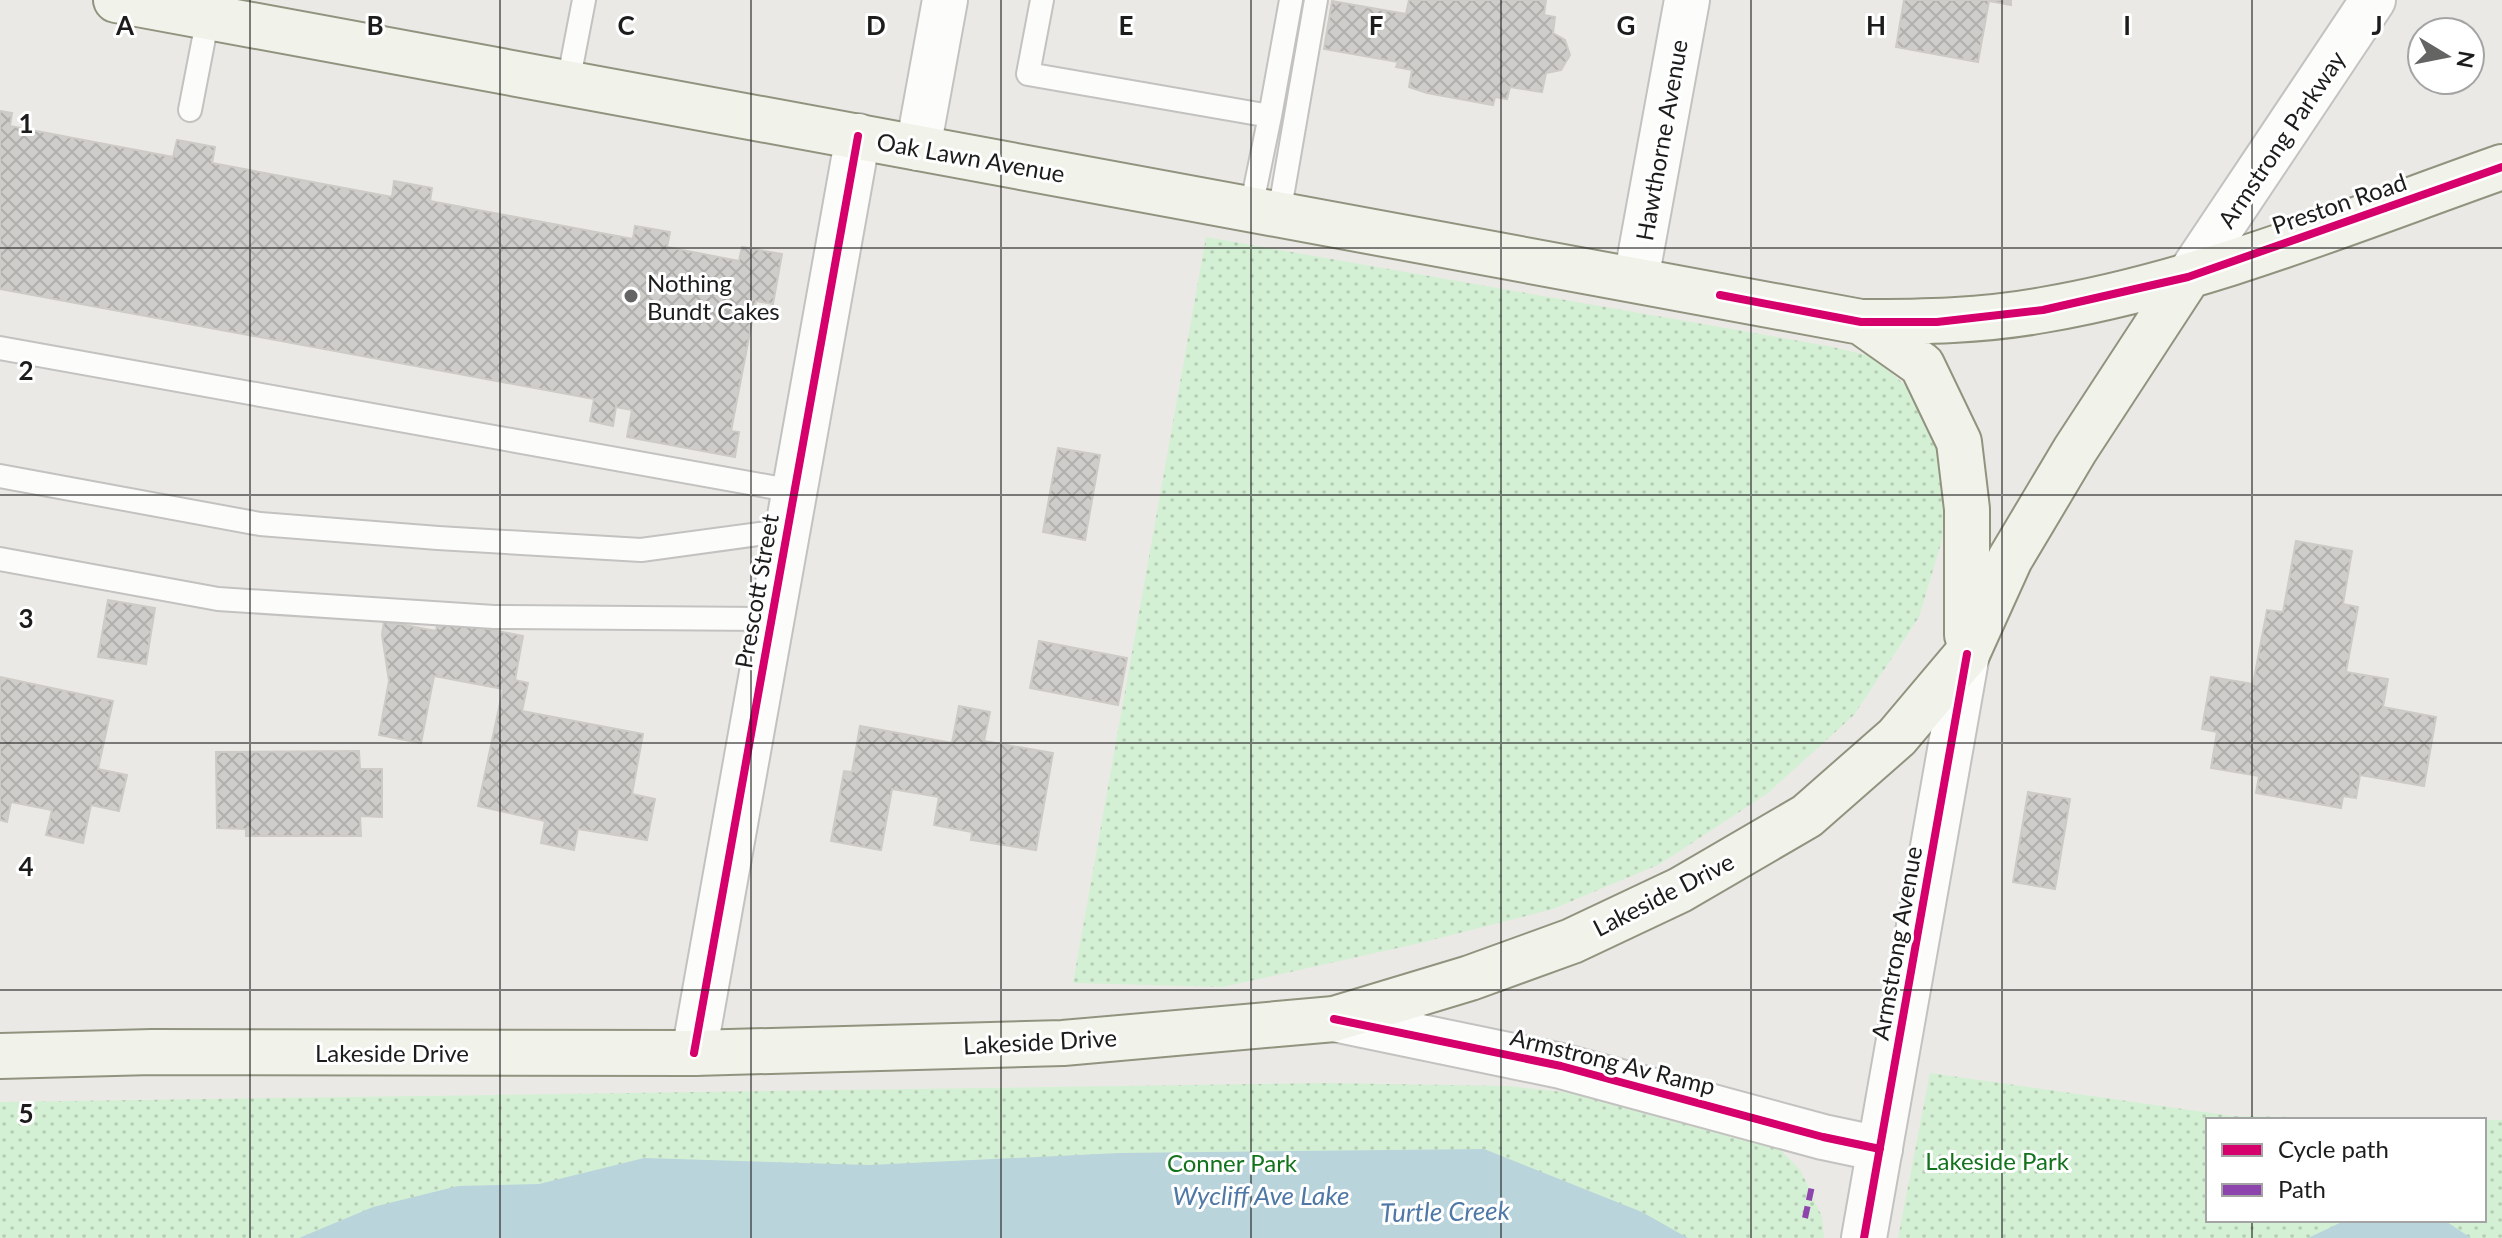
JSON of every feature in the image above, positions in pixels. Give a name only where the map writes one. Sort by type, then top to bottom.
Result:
[{"type":"main road","name":"Oak Lawn Avenue","points":[[116,0],[210,8],[568,83],[1861,322]]},
{"type":"main road","name":"Preston Road","points":[[1861,322],[1937,322],[2043,310],[2188,277],[2502,167]]},
{"type":"main road","name":"Armstrong Avenue","points":[[1967,654],[2010,559],[2075,450],[2188,277]]},
{"type":"main road","points":[[1861,322],[1922,365],[1959,442],[1967,509],[1967,654]]},
{"type":"main road","name":"Lakeside Drive","points":[[0,1056],[152,1052],[694,1053],[1063,1043],[1334,1019],[1470,978],[1572,941],[1680,890],[1807,816],[1897,737],[1967,654]]},
{"type":"street","points":[[918,148],[945,0]]},
{"type":"street","name":"Hawthorne Avenue","points":[[1636,279],[1687,0]]},
{"type":"street","name":"Armstrong Parkway","points":[[2188,277],[2373,0]]},
{"type":"street","name":"Prescott Street","points":[[694,1053],[858,136]]},
{"type":"street","name":"Armstrong Avenue","points":[[1864,1238],[1967,654]]},
{"type":"street","name":"Armstrong Av Ramp","points":[[1334,1019],[1561,1066],[1823,1137],[1880,1149]]},
{"type":"lane","points":[[568,83],[584,0]]},
{"type":"lane","points":[[1042,0],[1028,74],[1270,116]]},
{"type":"lane","points":[[1265,211],[1270,116],[1291,0]]},
{"type":"lane","points":[[1265,211],[1316,0]]},
{"type":"lane","points":[[190,110],[210,8]]},
{"type":"lane","points":[[0,348],[791,510]]},
{"type":"lane","points":[[0,476],[260,524],[641,550],[791,510]]},
{"type":"lane","points":[[0,559],[218,599],[494,617],[772,619]]},
{"type":"green space","points":[[1206,237],[1871,356],[1905,385],[1934,428],[1946,477],[1942,540],[1919,617],[1854,715],[1768,793],[1660,864],[1553,909],[1420,943],[1223,987],[1073,983]]},
{"type":"green space","name":"Lakeside Park","points":[[1930,1073],[2232,1116],[2367,1118],[2206,1118],[2206,1222],[2486,1222],[2486,1120],[2502,1120],[2502,1238],[1898,1238]]},
{"type":"green space","name":"Conner Park","points":[[1328,1083],[1509,1086],[1645,1101],[1765,1134],[1801,1171],[1822,1217],[1824,1238],[0,1238],[0,1102]]},
{"type":"water","name":"Wycliff Ave Lake","points":[[1484,1149],[1642,1212],[1688,1238],[299,1238],[373,1207],[458,1186],[539,1184],[644,1158],[870,1165],[1119,1153]]},
{"type":"water","points":[[2342,1222],[2447,1222],[2471,1238],[2308,1238]]},
{"type":"building","points":[[1409,0],[1546,0],[1544,15],[1555,17],[1553,33],[1565,40],[1570,55],[1561,70],[1546,73],[1542,92],[1510,87],[1507,99],[1495,97],[1493,105],[1409,87],[1412,70],[1396,67],[1398,62],[1324,49],[1332,1],[1406,14]]},
{"type":"building","points":[[1904,0],[2011,0],[2011,5],[1989,1],[1978,62],[1896,47]]},
{"type":"building","points":[[0,111],[12,113],[10,126],[173,157],[177,140],[215,147],[212,163],[392,197],[394,181],[432,188],[430,201],[633,239],[635,226],[670,232],[667,247],[739,261],[742,247],[782,254],[773,304],[756,301],[731,431],[739,432],[735,457],[627,437],[632,410],[616,407],[613,426],[590,421],[594,399],[0,289]]},
{"type":"building","points":[[1058,448],[1100,455],[1085,540],[1043,532]]},
{"type":"building","points":[[2296,541],[2352,551],[2343,604],[2358,607],[2346,672],[2388,679],[2383,707],[2436,717],[2424,786],[2360,775],[2356,798],[2343,796],[2341,808],[2256,793],[2259,776],[2211,768],[2217,732],[2202,729],[2211,677],[2253,684],[2267,610],[2283,612]]},
{"type":"building","points":[[108,600],[155,608],[146,664],[98,657]]},
{"type":"building","points":[[438,619],[523,636],[515,680],[528,683],[522,711],[643,734],[632,794],[655,799],[647,840],[578,829],[574,850],[541,843],[545,821],[478,806],[503,689],[434,676],[421,743],[379,735],[389,681],[382,635],[384,621],[436,631]]},
{"type":"building","points":[[1039,641],[1127,658],[1118,705],[1030,688]]},
{"type":"building","points":[[0,677],[113,701],[98,769],[127,775],[119,811],[91,805],[83,843],[46,835],[52,810],[11,802],[7,822],[0,820]]},
{"type":"building","points":[[959,706],[990,712],[984,741],[1053,753],[1036,850],[971,840],[972,832],[934,825],[939,797],[892,789],[881,850],[831,841],[844,771],[852,772],[860,726],[952,743]]},
{"type":"building","points":[[359,751],[360,769],[382,769],[382,817],[360,816],[361,836],[246,836],[246,829],[217,828],[216,752]]},
{"type":"building","points":[[2028,792],[2070,799],[2055,889],[2013,882]]},
{"type":"marked path","points":[[1805,1218],[1812,1186]]},
{"type":"cycle path","points":[[694,1053],[858,136]]},
{"type":"cycle path","points":[[1720,295],[1861,322],[1937,322],[2043,310],[2188,277],[2502,167]]},
{"type":"cycle path","points":[[1864,1238],[1967,654]]},
{"type":"cycle path","points":[[1334,1019],[1561,1066],[1823,1137],[1880,1149]]},
{"type":"place","name":"Nothing Bundt Cakes","points":[[631,296]]},
{"type":"water label","name":"Turtle Creek","points":[[1445,1211]]}]
